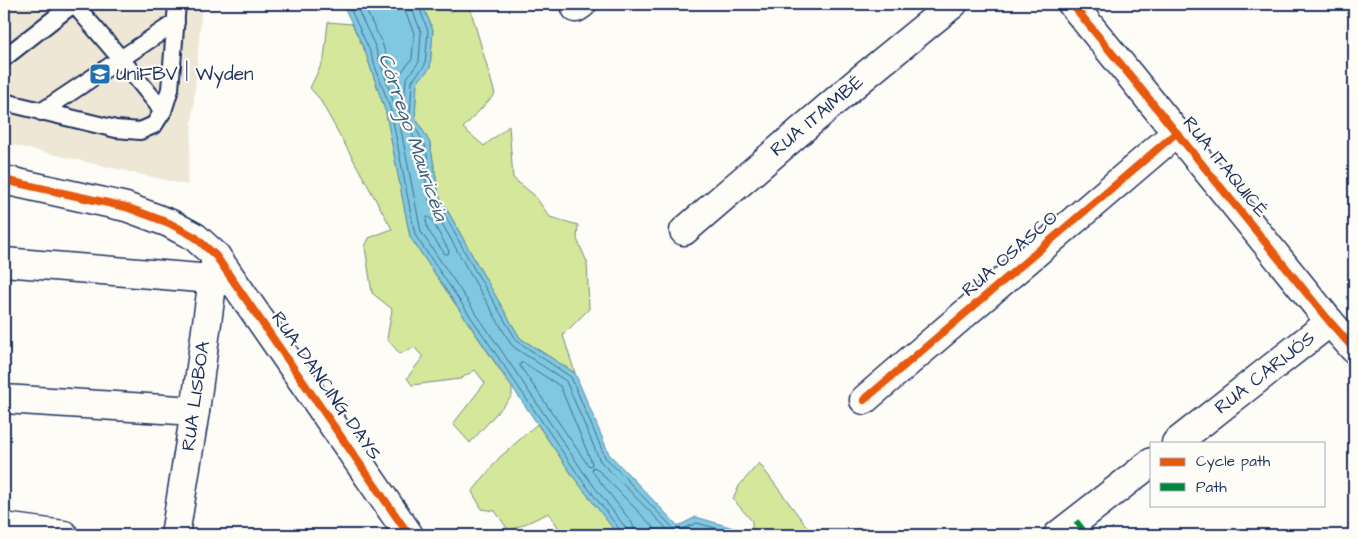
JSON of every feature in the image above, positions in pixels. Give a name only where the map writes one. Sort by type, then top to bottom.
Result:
[{"type":"street","name":"RUA ITAIMBÉ","points":[[684,231],[855,84],[953,4]]},
{"type":"street","name":"RUA ITAQUICÉ","points":[[1072,4],[1354,349]]},
{"type":"street","name":"RUA OSASCO","points":[[864,400],[1176,133]]},
{"type":"street","name":"RUA DANCING DAYS","points":[[4,180],[126,207],[169,223],[195,237],[214,267],[409,535]]},
{"type":"street","points":[[4,262],[214,267]]},
{"type":"street","name":"RUA LISBOA","points":[[175,535],[195,411],[214,267]]},
{"type":"street","name":"RUA CARIJÓS","points":[[1177,442],[1330,322]]},
{"type":"street","points":[[4,399],[195,411]]},
{"type":"street","points":[[1058,535],[1150,464]]},
{"type":"street","points":[[4,527],[64,535]]},
{"type":"lane","points":[[4,58],[73,4],[163,111]]},
{"type":"lane","points":[[4,102],[116,129],[140,131],[154,125],[163,111],[170,90],[177,4]]},
{"type":"lane","points":[[41,112],[176,22]]},
{"type":"shaded area","name":"UniFBV | Wyden","points":[[4,4],[202,4],[187,185],[4,143]]},
{"type":"green space","points":[[422,4],[444,4],[450,13],[461,4],[469,4],[495,94],[463,128],[484,146],[509,126],[513,178],[534,195],[550,217],[578,225],[577,239],[587,262],[589,309],[563,335],[575,373],[520,338],[439,195],[430,143],[415,117],[417,82],[430,68],[433,30]]},
{"type":"green space","points":[[328,22],[352,24],[365,51],[386,113],[410,237],[512,388],[512,396],[470,443],[453,424],[485,383],[475,370],[460,379],[412,385],[407,378],[423,357],[414,347],[400,354],[387,339],[392,309],[372,293],[365,247],[369,238],[392,229],[319,98],[310,88],[324,59]]},
{"type":"green space","points":[[537,424],[575,479],[618,535],[563,535],[549,513],[509,531],[495,511],[482,509],[472,492],[499,458]]},
{"type":"green space","points":[[759,463],[813,535],[752,534],[752,521],[733,499],[739,486]]},
{"type":"water","name":"Córrego Mauricéia","points":[[343,4],[422,4],[433,30],[430,68],[417,82],[415,117],[430,143],[439,195],[520,338],[575,373],[609,454],[678,526],[696,517],[757,535],[618,535],[575,479],[410,237],[386,113],[365,51]]},
{"type":"marked path","points":[[1076,521],[1087,535]]},
{"type":"cycle path","points":[[1072,4],[1354,349]]},
{"type":"cycle path","points":[[864,400],[1176,133]]},
{"type":"cycle path","points":[[4,180],[126,207],[169,223],[195,237],[216,256],[409,535]]},
{"type":"place","name":"UniFBV | Wyden","points":[[100,74]]}]
